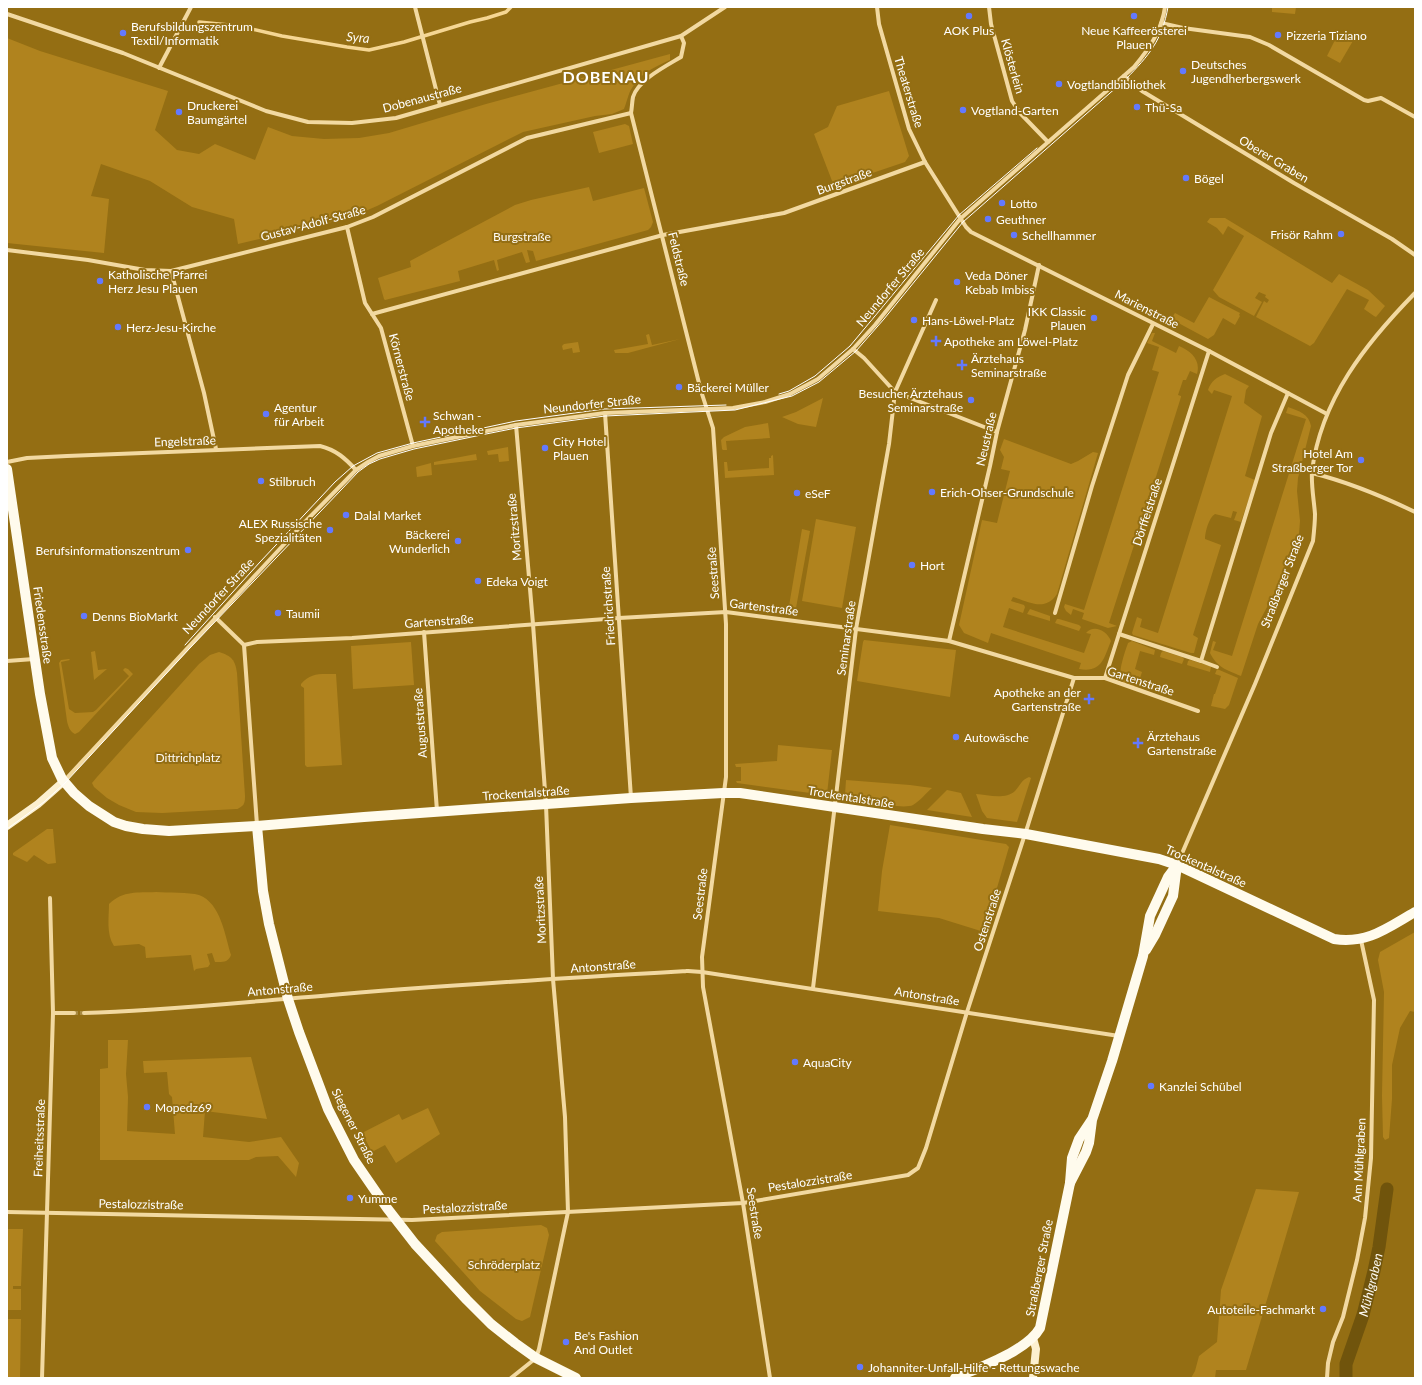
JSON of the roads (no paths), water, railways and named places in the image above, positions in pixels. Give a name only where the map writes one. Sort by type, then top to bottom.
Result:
[{"type":"main road","name":"Friedensstraße","points":[[7,469],[48,742],[57,769],[64,781]]},
{"type":"main road","points":[[64,781],[84,802],[100,814],[114,822],[126,826],[169,831],[257,826]]},
{"type":"main road","name":"Trockentalstraße","points":[[257,826],[631,798],[740,793],[1026,834],[1142,855],[1177,865],[1334,939],[1347,941],[1361,940],[1377,934],[1415,912]]},
{"type":"main road","name":"Siegener Straße","points":[[257,826],[263,891],[269,924],[288,999],[328,1109],[354,1160],[395,1219],[415,1244],[467,1300],[497,1328],[536,1358],[576,1378]]},
{"type":"main road","name":"Straßberger Straße","points":[[1033,1338],[1043,1321],[1070,1184],[1070,1169],[1075,1148],[1079,1139],[1092,1120],[1112,1062],[1143,956],[1174,896],[1177,865]]},
{"type":"main road","points":[[955,1378],[1006,1355],[1033,1338]]},
{"type":"street","points":[[159,68],[191,7]]},
{"type":"street","points":[[415,7],[422,28],[440,104]]},
{"type":"street","name":"Dobenaustraße","points":[[7,14],[122,53],[252,106],[308,122],[352,123],[396,118],[440,104],[681,36],[725,7]]},
{"type":"street","name":"Theaterstraße","points":[[877,7],[879,24],[909,129],[926,162],[960,219]]},
{"type":"street","name":"Klösterlein","points":[[989,7],[991,24],[1012,100],[1020,113],[1048,142]]},
{"type":"street","name":"Neundorfer Straße","points":[[7,826],[38,804],[64,781],[215,617],[356,470],[379,456],[414,446],[516,425],[605,413],[733,408],[765,402],[790,394],[818,379],[853,349],[892,304],[960,219],[1134,67],[1150,47],[1162,23],[1165,7]]},
{"type":"street","points":[[1162,23],[1183,28],[1250,37],[1268,45],[1364,100],[1368,101],[1381,98],[1415,117]]},
{"type":"street","points":[[631,113],[633,97],[637,89],[645,81],[680,57],[684,43],[681,36]]},
{"type":"street","name":"Oberer Graben","points":[[1124,76],[1142,91],[1294,183],[1392,239],[1415,255]]},
{"type":"street","name":"Gustav-Adolf-Straße","points":[[7,250],[88,260],[145,270],[171,271],[346,227],[373,217],[527,138],[631,113]]},
{"type":"street","name":"Feldstraße","points":[[631,113],[663,235],[701,391],[707,409]]},
{"type":"street","name":"Burgstraße","points":[[372,314],[663,235],[784,213],[926,162]]},
{"type":"street","name":"Marienstraße","points":[[960,219],[966,227],[975,234],[1208,351],[1328,414]]},
{"type":"street","name":"Körnerstraße","points":[[346,227],[365,303],[381,328],[414,446]]},
{"type":"street","name":"Neustraße","points":[[949,641],[997,432],[1025,330],[1038,265]]},
{"type":"street","points":[[171,271],[204,393],[216,449]]},
{"type":"street","name":"Straßberger Straße","points":[[1177,865],[1255,684],[1313,541],[1315,527],[1312,473],[1322,429],[1328,414],[1360,356],[1372,340],[1415,293]]},
{"type":"street","name":"Seminarstraße","points":[[813,988],[856,629],[889,444],[895,392],[936,300]]},
{"type":"street","points":[[1055,613],[1092,486],[1128,375],[1153,324]]},
{"type":"street","points":[[853,349],[864,358],[895,392],[997,432]]},
{"type":"street","name":"Dörffelstraße","points":[[1105,678],[1208,351]]},
{"type":"street","points":[[1201,661],[1271,433],[1288,393]]},
{"type":"street","name":"Seestraße","points":[[707,409],[713,428],[726,612],[726,777],[702,957],[702,972],[703,987],[744,1202],[770,1378]]},
{"type":"street","name":"Friedrichstraße","points":[[605,413],[631,798]]},
{"type":"street","name":"Moritzstraße","points":[[516,425],[533,624],[546,805],[553,979],[565,1118],[568,1212],[536,1358]]},
{"type":"street","name":"Engelstraße","points":[[7,462],[27,458],[216,449],[320,446],[331,448],[345,457],[356,470]]},
{"type":"street","points":[[1312,473],[1329,477],[1384,497],[1415,512]]},
{"type":"street","name":"Gartenstraße","points":[[244,645],[257,642],[352,638],[619,618],[726,612],[949,641],[1074,678],[1105,678],[1198,712]]},
{"type":"street","points":[[215,617],[244,645],[257,826]]},
{"type":"street","name":"Auguststraße","points":[[424,632],[437,812]]},
{"type":"street","points":[[1119,634],[1217,667]]},
{"type":"street","points":[[7,661],[35,659]]},
{"type":"street","name":"Ostenstraße","points":[[918,1168],[926,1148],[967,1012],[1026,834],[1074,678]]},
{"type":"street","name":"Freiheitsstraße","points":[[42,1378],[52,1013],[50,898]]},
{"type":"street","name":"Am Mühlgraben","points":[[1327,1378],[1328,1363],[1333,1342],[1342,1317],[1357,1260],[1364,1225],[1371,1158],[1374,1000],[1361,940]]},
{"type":"street","name":"Antonstraße","points":[[84,1013],[133,1011],[328,995],[688,971],[813,988],[1120,1036]]},
{"type":"street","points":[[52,1013],[74,1013]]},
{"type":"street","name":"Pestalozzistraße","points":[[7,1212],[412,1220],[744,1202],[908,1175],[918,1168]]},
{"type":"street","points":[[1033,1338],[1036,1349],[1033,1378]]},
{"type":"street","points":[[511,1378],[536,1358]]},
{"type":"waterway","name":"Syra","points":[[199,22],[239,26],[282,36],[369,50],[404,42],[487,18],[506,12],[511,7]]},
{"type":"waterway","name":"Mühlgraben","points":[[1346,1378],[1346,1364],[1363,1315],[1374,1271],[1387,1189]]},
{"type":"tunnel","points":[[74,1013],[84,1013]]},
{"type":"tram line","points":[[7,829],[44,802],[65,783],[189,649],[358,472],[369,464],[380,459],[414,449],[516,428],[605,416],[735,410],[792,396],[819,382],[856,351],[963,222],[1126,79],[1148,55],[1153,47],[1162,29],[1168,7]]},
{"type":"tram line","points":[[779,394],[789,391],[815,376],[850,346],[959,215],[1037,148]]},
{"type":"tram line","points":[[185,645],[335,482],[353,466],[377,453],[413,443],[516,421],[604,409],[726,405]]},
{"type":"place","name":"AOK Plus","points":[[969,16]]},
{"type":"place","name":"Neue Kaffeerösterei Plauen","points":[[1134,16]]},
{"type":"place","name":"Berufsbildungszentrum Textil/Informatik","points":[[123,33]]},
{"type":"place","name":"Pizzeria Tiziano","points":[[1278,35]]},
{"type":"place","name":"Deutsches Jugendherbergswerk","points":[[1183,71]]},
{"type":"place","name":"Vogtlandbibliothek","points":[[1059,84]]},
{"type":"place","name":"Thü-Sa","points":[[1137,107]]},
{"type":"place","name":"Vogtland-Garten","points":[[963,110]]},
{"type":"place","name":"Druckerei Baumgärtel","points":[[179,112]]},
{"type":"place","name":"Bögel","points":[[1186,178]]},
{"type":"place","name":"Lotto","points":[[1002,203]]},
{"type":"place","name":"Geuthner","points":[[988,219]]},
{"type":"place","name":"Frisör Rahm","points":[[1341,234]]},
{"type":"place","name":"Schellhammer","points":[[1014,235]]},
{"type":"place","name":"Katholische Pfarrei Herz Jesu Plauen","points":[[100,281]]},
{"type":"place","name":"Veda Döner Kebab Imbiss","points":[[957,282]]},
{"type":"place","name":"IKK Classic Plauen","points":[[1094,318]]},
{"type":"place","name":"Hans-Löwel-Platz","points":[[914,320]]},
{"type":"place","name":"Herz-Jesu-Kirche","points":[[118,327]]},
{"type":"place","name":"Apotheke am Löwel-Platz","points":[[936,341]]},
{"type":"place","name":"Ärztehaus Seminarstraße","points":[[962,365]]},
{"type":"place","name":"Bäckerei Müller","points":[[679,387]]},
{"type":"place","name":"Besucher Ärztehaus Seminarstraße","points":[[971,400]]},
{"type":"place","name":"Agentur für Arbeit","points":[[266,414]]},
{"type":"place","name":"Schwan - Apotheke","points":[[425,422]]},
{"type":"place","name":"City Hotel Plauen","points":[[545,448]]},
{"type":"place","name":"Hotel Am Straßberger Tor","points":[[1361,460]]},
{"type":"place","name":"Stilbruch","points":[[261,481]]},
{"type":"place","name":"Erich-Ohser-Grundschule","points":[[932,492]]},
{"type":"place","name":"eSeF","points":[[797,493]]},
{"type":"place","name":"Dalal Market","points":[[346,515]]},
{"type":"place","name":"ALEX Russische Spezialitäten","points":[[330,530]]},
{"type":"place","name":"Bäckerei Wunderlich","points":[[458,541]]},
{"type":"place","name":"Berufsinformationszentrum","points":[[188,550]]},
{"type":"place","name":"Hort","points":[[912,565]]},
{"type":"place","name":"Edeka Voigt","points":[[478,581]]},
{"type":"place","name":"Taumii","points":[[278,613]]},
{"type":"place","name":"Denns BioMarkt","points":[[84,616]]},
{"type":"place","name":"Apotheke an der Gartenstraße","points":[[1089,699]]},
{"type":"place","name":"Autowäsche","points":[[956,737]]},
{"type":"place","name":"Ärztehaus Gartenstraße","points":[[1138,743]]},
{"type":"place","name":"AquaCity","points":[[795,1062]]},
{"type":"place","name":"Kanzlei Schübel","points":[[1151,1086]]},
{"type":"place","name":"Mopedz69","points":[[147,1107]]},
{"type":"place","name":"Yumme","points":[[350,1198]]},
{"type":"place","name":"Autoteile-Fachmarkt","points":[[1323,1309]]},
{"type":"place","name":"Be's Fashion And Outlet","points":[[566,1342]]},
{"type":"place","name":"Johanniter-Unfall-Hilfe - Rettungswache","points":[[860,1367]]},
{"type":"district","name":"DOBENAU","points":[[606,76]]},
{"type":"park label","name":"Dittrichplatz","points":[[188,757]]},
{"type":"park label","name":"Schröderplatz","points":[[504,1264]]}]
